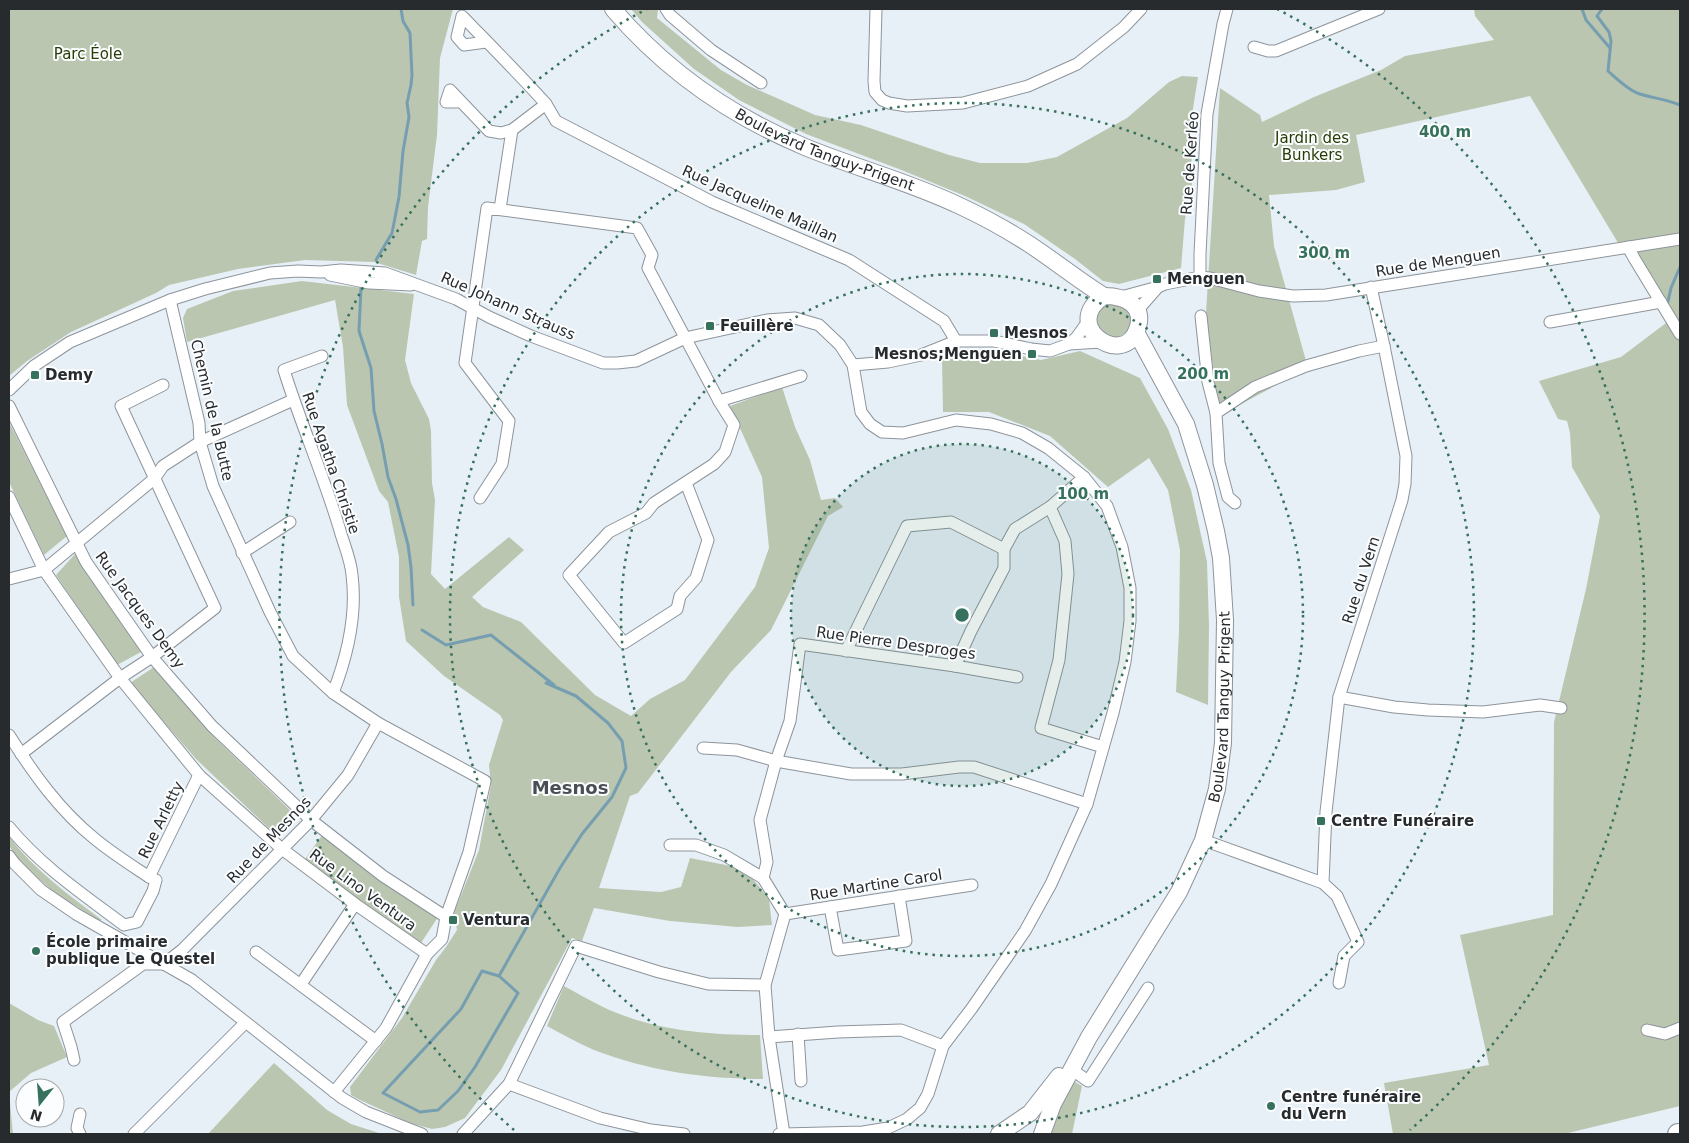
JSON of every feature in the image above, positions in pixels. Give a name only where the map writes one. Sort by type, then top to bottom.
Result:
[{"type":"street","name":"Boulevard Tanguy-Prigent","points":[[613,9],[629,28],[674,69],[700,90],[730,109],[764,128],[804,146],[959,205],[1002,227],[1104,296]]},
{"type":"street","points":[[666,9],[670,15],[711,50],[761,83]]},
{"type":"street","points":[[876,9],[874,81],[876,92],[882,100],[890,104],[907,106],[962,103],[1028,86],[1077,64],[1124,27],[1141,9]]},
{"type":"street","name":"Rue de Kerléo","points":[[1200,277],[1207,114],[1227,9]]},
{"type":"street","points":[[1254,47],[1276,51],[1379,9]]},
{"type":"street","name":"Rue Jacqueline Maillan","points":[[486,42],[546,104],[556,122],[704,198],[850,260],[944,320],[956,341]]},
{"type":"street","points":[[461,102],[489,131],[501,133],[512,130],[546,104]]},
{"type":"street","points":[[500,209],[512,130]]},
{"type":"street","points":[[480,498],[502,464],[509,420],[465,363],[487,208],[637,228],[652,255],[648,268],[719,401],[734,425],[726,452],[714,464],[686,482],[654,503],[646,513],[609,532],[569,574],[624,643],[677,609],[680,596],[696,578],[708,540],[686,482]]},
{"type":"street","name":"Rue de Menguen","points":[[1200,277],[1259,291],[1293,296],[1326,295],[1680,239]]},
{"type":"street","points":[[1628,247],[1680,334]]},
{"type":"street","name":"Boulevard Tanguy-Prigent","points":[[1055,263],[1079,289],[1090,315]]},
{"type":"street","name":"Rue Johann Strauss","points":[[9,390],[34,366],[70,342],[170,300],[204,289],[270,273],[298,271],[321,272],[370,283],[423,286],[456,299],[531,336],[603,362],[636,361],[685,338],[767,320],[795,318],[820,325],[840,344],[853,365]]},
{"type":"street","points":[[1069,344],[1076,338],[1096,301],[1104,296],[1121,297],[1165,284],[1200,277]]},
{"type":"street","points":[[1137,311],[1158,287]]},
{"type":"street","name":"Rue du Vern","points":[[1324,883],[1326,812],[1340,697],[1402,500],[1405,484],[1406,456],[1371,287]]},
{"type":"street","points":[[779,1134],[863,1132],[888,1128],[907,1119],[920,1108],[928,1094],[943,1046],[972,1008],[1025,931],[1051,884],[1087,804],[1124,662],[1130,621],[1130,588],[1122,547],[1107,506],[1084,477],[1048,448],[1022,433],[991,424],[956,420],[903,433],[882,432],[870,424],[861,412],[853,365],[888,362],[921,355],[956,341],[994,341],[1031,350],[1050,350],[1069,344],[1101,342],[1114,345],[1120,344],[1127,342],[1136,332],[1139,322],[1137,311],[1133,305],[1121,297]]},
{"type":"street","name":"Chemin de la Butte","points":[[170,300],[199,423],[200,442],[213,486],[270,612],[293,656],[333,693],[378,723],[485,781],[469,852],[446,917]]},
{"type":"street","points":[[1550,322],[1661,302]]},
{"type":"street","points":[[1090,315],[1092,332],[1101,342]]},
{"type":"street","points":[[1201,316],[1208,382],[1216,413],[1219,463],[1228,497],[1235,503]]},
{"type":"street","name":"Boulevard Tanguy Prigent","points":[[1042,1134],[1053,1104],[1089,1037],[1179,892],[1203,840],[1218,789],[1223,743],[1225,620],[1216,531],[1206,485],[1186,424],[1136,332]]},
{"type":"street","points":[[1120,344],[1150,358]]},
{"type":"street","points":[[1216,413],[1255,387],[1306,366],[1384,346]]},
{"type":"street","name":"Rue Agatha Christie","points":[[322,356],[284,370],[293,400],[330,496],[352,574],[352,619],[342,672],[333,693]]},
{"type":"street","points":[[719,401],[801,376]]},
{"type":"street","points":[[21,754],[215,608],[121,406],[163,385]]},
{"type":"street","points":[[9,579],[44,570],[154,479],[163,466],[200,442],[293,400]]},
{"type":"street","name":"Rue Jacques Demy","points":[[9,406],[86,562],[152,657],[212,726],[311,820]]},
{"type":"street","points":[[955,666],[1004,568],[1004,549],[1015,529],[1050,507],[1084,477]]},
{"type":"street","points":[[9,497],[44,570],[120,678],[199,775],[282,849]]},
{"type":"street","points":[[1050,507],[1065,541],[1068,574],[1060,660],[1042,728],[1103,747]]},
{"type":"street","points":[[242,552],[290,522]]},
{"type":"street","points":[[846,651],[907,526],[951,522],[1004,549]]},
{"type":"street","name":"Rue Pierre Desproges","points":[[776,761],[790,722],[800,644],[955,666],[1017,677]]},
{"type":"street","points":[[1340,697],[1394,707],[1428,710],[1483,712],[1540,705],[1562,708]]},
{"type":"street","name":"Rue de Mesnos","points":[[164,964],[182,950],[311,820],[348,776],[378,723]]},
{"type":"street","points":[[9,734],[42,785],[60,806],[94,839],[156,880],[153,891],[137,922],[124,925],[50,869],[9,827]]},
{"type":"street","points":[[703,748],[737,750],[776,761],[851,774],[902,774],[959,766],[974,768],[1087,804]]},
{"type":"street","points":[[763,878],[767,862],[760,820],[776,761]]},
{"type":"street","name":"Rue Arletty","points":[[149,877],[199,775]]},
{"type":"street","name":"Rue Lino Ventura","points":[[311,820],[383,876],[446,917]]},
{"type":"street","points":[[1203,840],[1324,883],[1337,896],[1358,942],[1344,956],[1338,983]]},
{"type":"street","points":[[670,845],[696,845],[724,854],[763,878],[785,914],[765,985],[770,1037],[784,1134]]},
{"type":"street","name":"Rue Lino Ventura","points":[[282,849],[355,904],[427,954]]},
{"type":"street","points":[[9,856],[41,890],[76,914],[192,980],[334,1092],[366,1112],[422,1134]]},
{"type":"street","name":"Rue Martine Carol","points":[[785,914],[972,885]]},
{"type":"street","points":[[830,907],[838,950],[906,941],[899,896]]},
{"type":"street","points":[[301,984],[355,904]]},
{"type":"street","points":[[334,1092],[386,1028],[427,954],[442,938],[446,917]]},
{"type":"street","points":[[463,1134],[508,1084],[576,946],[659,972],[708,984],[765,985]]},
{"type":"street","points":[[256,952],[376,1041]]},
{"type":"street","points":[[74,1060],[63,1022],[143,964],[164,964]]},
{"type":"street","points":[[1071,1069],[1088,1081],[1148,988]]},
{"type":"street","points":[[134,1134],[245,1023]]},
{"type":"street","points":[[1647,1030],[1664,1034],[1680,1028]]},
{"type":"street","points":[[770,1037],[798,1034],[901,1030],[943,1046]]},
{"type":"street","points":[[798,1034],[801,1081]]},
{"type":"street","name":"Boulevard Tanguy Prigent","points":[[999,1134],[1030,1113],[1089,1037]]},
{"type":"street","points":[[508,1084],[600,1118],[652,1130],[684,1134]]},
{"type":"street","points":[[80,1114],[77,1128],[80,1134]]},
{"type":"green space","name":"Parc Éole","points":[[9,9],[453,9],[440,58],[437,135],[428,207],[427,239],[422,241],[416,275],[374,262],[305,260],[238,269],[169,285],[156,293],[71,332],[27,361],[9,376]]},
{"type":"green space","points":[[631,9],[658,9],[657,18],[721,70],[747,85],[815,115],[861,125],[949,155],[980,163],[1027,163],[1057,157],[1127,118],[1169,82],[1182,76],[1198,77],[1191,121],[1192,190],[1185,219],[1181,268],[1119,284],[1103,281],[1024,224],[965,196],[806,134],[739,100],[694,69],[642,22]]},
{"type":"green space","name":"Jardin des Bunkers","points":[[1474,9],[1680,9],[1680,1106],[1568,1133],[1393,1134],[1384,1083],[1489,1065],[1460,935],[1553,915],[1554,722],[1586,589],[1600,516],[1572,467],[1570,433],[1567,421],[1558,419],[1539,381],[1621,357],[1666,323],[1530,96],[1356,135],[1365,182],[1336,190],[1269,195],[1274,246],[1308,368],[1219,416],[1206,313],[1220,88],[1260,115],[1262,122],[1314,97],[1381,70],[1405,56],[1494,40],[1475,16]]},
{"type":"green space","points":[[302,281],[414,294],[405,360],[411,383],[429,419],[431,431],[432,483],[435,500],[431,574],[445,589],[509,537],[524,550],[472,597],[483,607],[521,622],[595,695],[631,716],[650,699],[685,680],[755,587],[769,548],[762,477],[730,406],[782,387],[795,427],[810,460],[821,500],[835,498],[843,507],[828,516],[771,630],[731,672],[638,793],[630,796],[599,888],[661,892],[681,887],[690,858],[731,866],[753,879],[769,899],[772,925],[738,927],[670,921],[594,908],[582,941],[572,938],[501,1070],[465,1118],[445,1127],[432,1129],[410,1123],[351,1095],[350,1087],[402,1018],[436,960],[457,930],[454,913],[479,850],[491,785],[489,765],[503,720],[500,715],[444,676],[406,641],[399,597],[399,557],[388,502],[379,491],[347,405],[343,347],[335,300],[187,342],[183,318],[187,309],[233,291]]},
{"type":"green space","points":[[1114,303],[1126,308],[1131,320],[1126,332],[1114,337],[1102,332],[1097,320],[1102,308]]},
{"type":"green space","points":[[987,349],[1041,360],[1080,351],[1140,378],[1168,429],[1191,490],[1207,562],[1209,626],[1208,705],[1176,692],[1180,550],[1168,490],[1149,458],[1108,487],[1050,436],[989,412],[943,412],[942,359]]},
{"type":"green space","points":[[9,424],[67,536],[44,555],[9,482]]},
{"type":"green space","points":[[75,554],[141,652],[117,665],[56,575]]},
{"type":"green space","points":[[154,667],[215,738],[295,815],[274,833],[196,759],[130,683]]},
{"type":"green space","points":[[323,834],[438,917],[421,943],[365,905],[305,859]]},
{"type":"green space","points":[[9,837],[41,871],[102,920],[56,894],[24,866],[9,846]]},
{"type":"green space","points":[[564,986],[620,1014],[659,1026],[719,1034],[760,1035],[763,1079],[741,1079],[677,1072],[635,1063],[594,1050],[547,1026]]},
{"type":"green space","points":[[9,1003],[38,1020],[54,1026],[67,1057],[31,1073],[25,1078],[15,1078],[15,1087],[9,1092]]},
{"type":"green space","points":[[274,1063],[327,1110],[351,1124],[382,1134],[208,1134]]},
{"type":"green space","points":[[1070,1079],[1082,1086],[1072,1134],[1048,1134]]},
{"type":"green space","points":[[9,1092],[13,1134],[9,1134]]},
{"type":"waterway","points":[[376,260],[392,233],[399,197],[403,151],[409,117],[407,103],[412,75],[410,33],[403,21],[401,9]]},
{"type":"waterway","points":[[1582,9],[1586,20],[1610,48]]},
{"type":"waterway","points":[[1602,9],[1597,16],[1609,32],[1611,41],[1608,71],[1625,86],[1637,93],[1680,105]]},
{"type":"waterway","points":[[1667,306],[1671,288],[1680,267]]},
{"type":"waterway","points":[[361,288],[359,331],[371,368],[374,411],[388,477],[408,545],[413,605]]},
{"type":"waterway","points":[[422,630],[446,645],[491,635],[554,685],[546,683],[576,696],[608,723],[622,741],[626,768],[612,797],[582,834],[560,868],[499,976]]},
{"type":"waterway","points":[[482,971],[499,976],[518,993],[475,1067],[458,1091],[438,1110],[420,1112],[383,1093],[461,1009],[482,971]]},
{"type":"place","name":"Menguen","points":[[1157,279]]},
{"type":"place","name":"Feuillère","points":[[710,326]]},
{"type":"place","name":"Mesnos","points":[[994,333]]},
{"type":"place","name":"Mesnos;Menguen","points":[[1032,354]]},
{"type":"place","name":"Demy","points":[[35,375]]},
{"type":"place","name":"Centre Funéraire","points":[[1321,821]]},
{"type":"place","name":"Ventura","points":[[453,920]]},
{"type":"place","name":"École primaire publique Le Questel","points":[[36,951]]},
{"type":"place","name":"Centre funéraire du Vern","points":[[1271,1106]]},
{"type":"district","name":"Mesnos","points":[[570,788]]}]
